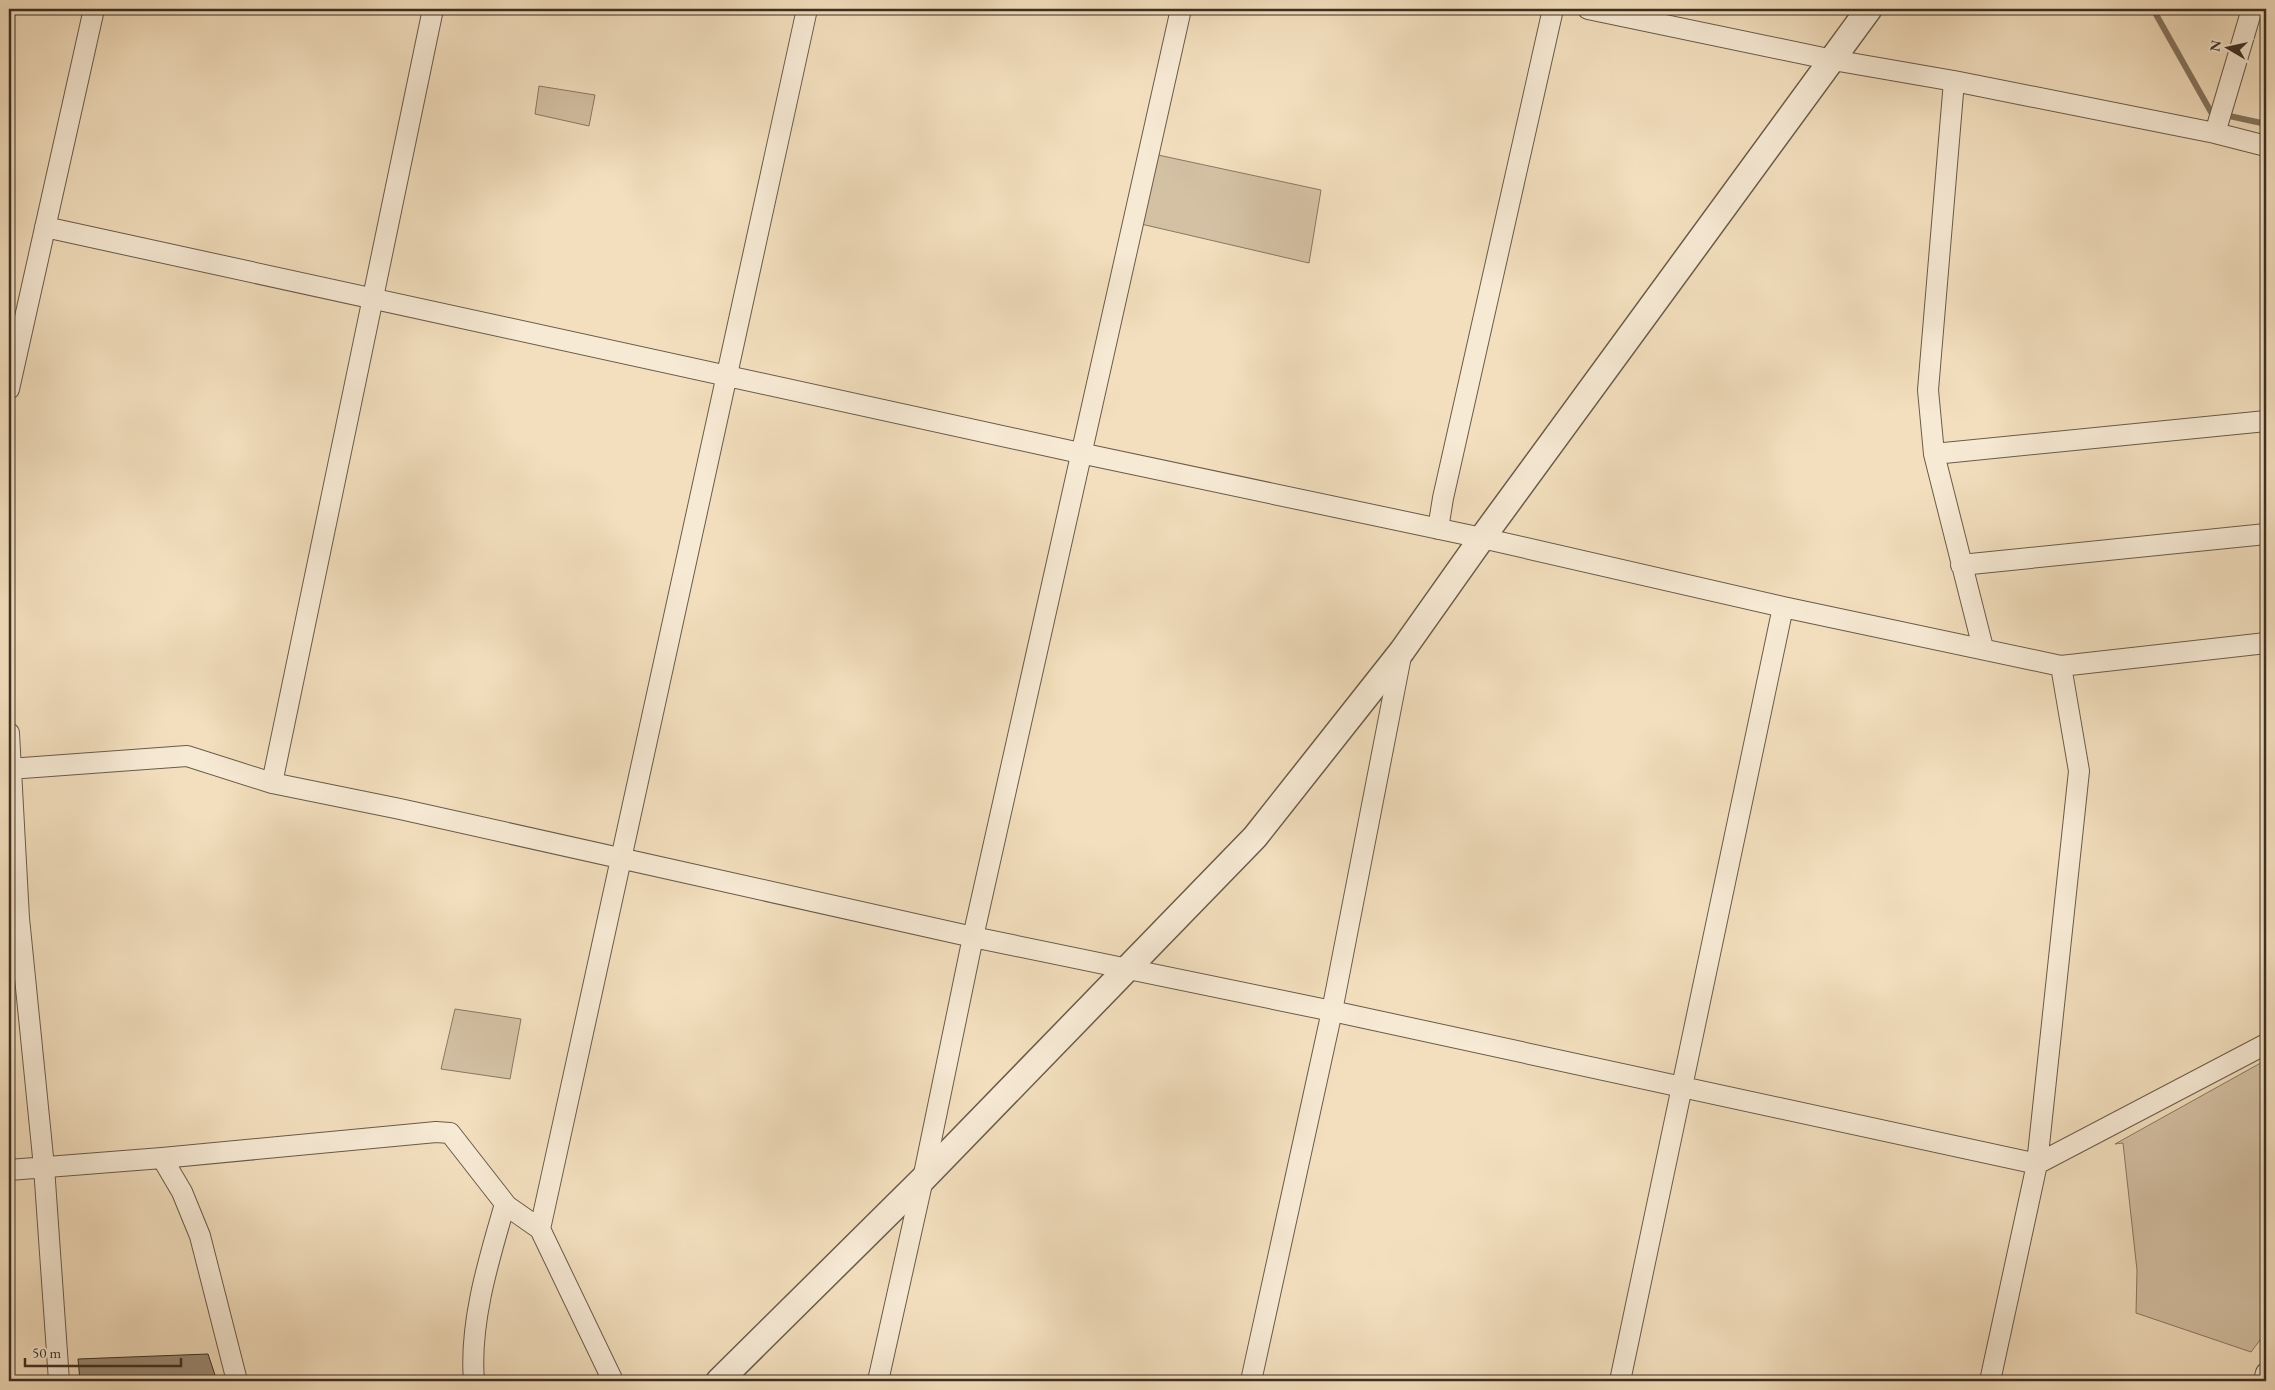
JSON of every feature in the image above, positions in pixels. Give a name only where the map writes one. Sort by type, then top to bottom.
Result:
[{"type":"street","points":[[9,389],[94,9]]},
{"type":"street","points":[[272,783],[433,9]]},
{"type":"street","points":[[540,1229],[807,9]]},
{"type":"street","points":[[878,1381],[923,1179],[973,937],[1181,9]]},
{"type":"street","points":[[1438,529],[1445,488],[1553,9]]},
{"type":"street","points":[[1588,9],[1833,60],[1954,81],[2215,133],[2266,146]]},
{"type":"street","points":[[719,1381],[923,1179],[1255,837],[1402,650],[1869,9]]},
{"type":"street","points":[[2215,133],[2252,9]]},
{"type":"street","points":[[1954,81],[1928,390],[1934,454],[1983,648]]},
{"type":"street","points":[[45,227],[1080,453],[1482,538],[1784,607],[2061,666],[2266,643]]},
{"type":"street","points":[[1934,454],[2266,421]]},
{"type":"street","points":[[1961,566],[2266,534]]},
{"type":"street","points":[[1620,1381],[1784,607]]},
{"type":"street","points":[[1252,1381],[1332,1011],[1402,650]]},
{"type":"street","points":[[1990,1381],[2037,1164],[2079,771],[2061,666]]},
{"type":"street","points":[[9,733],[23,965],[44,1167],[59,1381]]},
{"type":"street","points":[[10,769],[187,756],[272,783],[621,858],[973,937],[1332,1011],[2037,1164],[2266,1044]]},
{"type":"street","points":[[9,1170],[162,1158],[436,1132],[450,1133],[505,1204],[540,1229],[613,1381]]},
{"type":"street","points":[[162,1158],[182,1192],[200,1236],[237,1381]]},
{"type":"street","points":[[474,1381],[472,1365],[483,1279],[505,1204]]},
{"type":"street","points":[[2264,1381],[2266,1372]]},
{"type":"shaded area","points":[[539,86],[595,95],[589,126],[535,114]]},
{"type":"shaded area","points":[[1158,155],[1321,190],[1309,263],[1141,224]]},
{"type":"shaded area","points":[[455,1009],[521,1019],[510,1079],[441,1069]]},
{"type":"shaded area","points":[[2266,1060],[2266,1332],[2251,1352],[2136,1313],[2137,1270],[2123,1143],[2115,1144]]},
{"type":"building","points":[[208,1354],[217,1381],[80,1381],[78,1359]]},
{"type":"waterway","points":[[2153,9],[2211,112],[2266,124]]}]
